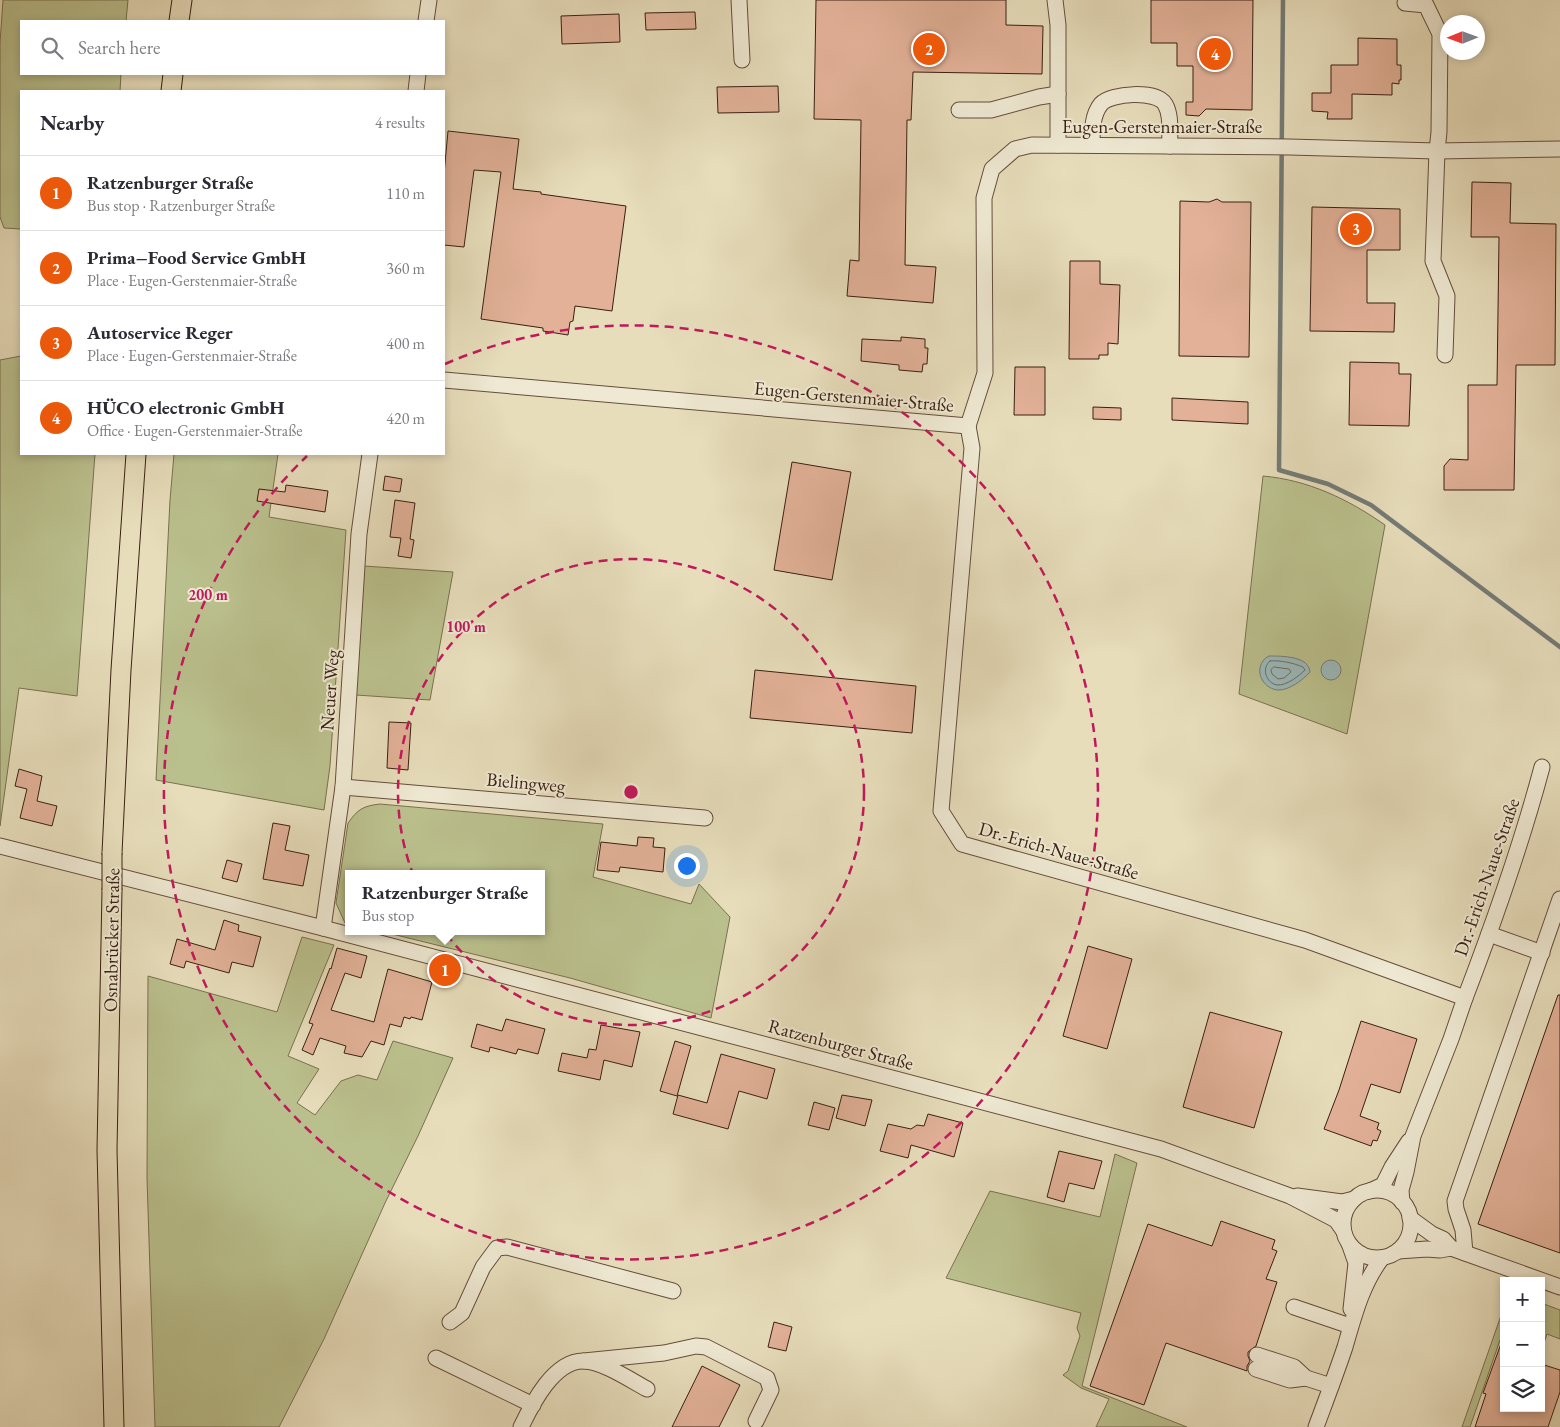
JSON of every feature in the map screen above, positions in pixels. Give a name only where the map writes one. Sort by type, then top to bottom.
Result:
[{"type":"main road","points":[[179,20],[182,0]]},
{"type":"main road","points":[[171,90],[173,75]]},
{"type":"main road","name":"Osnabrücker Straße","points":[[114,1427],[107,1150],[112,853],[121,670],[136,455]]},
{"type":"street","points":[[426,20],[429,0]]},
{"type":"street","points":[[739,0],[742,60]]},
{"type":"street","points":[[1055,0],[1058,25],[1058,145]]},
{"type":"street","points":[[1405,3],[1426,5],[1440,34],[1439,132],[1436,151],[1433,261],[1447,296],[1445,355]]},
{"type":"street","points":[[416,90],[418,75]]},
{"type":"street","points":[[959,110],[991,110],[1058,94]]},
{"type":"street","points":[[1092,145],[1092,129],[1095,118],[1099,106],[1107,98],[1151,95],[1164,102],[1169,114],[1170,146]]},
{"type":"street","name":"Eugen-Gerstenmaier-Straße","points":[[445,380],[968,426],[985,373],[984,198],[992,169],[1015,149],[1032,145],[1282,147],[1436,151],[1560,148]]},
{"type":"street","name":"Dr.-Erich-Naue-Straße","points":[[968,426],[972,448],[941,812],[962,844],[1305,940],[1465,998]]},
{"type":"street","name":"Neuer Weg","points":[[323,928],[343,787],[359,534],[370,455]]},
{"type":"street","name":"Dr.-Erich-Naue-Straße","points":[[1413,1136],[1489,934],[1534,799],[1542,768]]},
{"type":"street","name":"Bielingweg","points":[[343,787],[705,818]]},
{"type":"street","name":"Ratzenburger Straße","points":[[0,846],[345,934]]},
{"type":"street","points":[[1458,1251],[1463,1230],[1455,1201],[1560,898]]},
{"type":"street","points":[[1489,934],[1542,952]]},
{"type":"street","name":"Ratzenburger Straße","points":[[350,935],[1161,1149],[1290,1196]]},
{"type":"street","points":[[1413,1136],[1401,1190],[1402,1202],[1410,1218],[1458,1251]]},
{"type":"street","points":[[1290,1196],[1342,1202],[1354,1199],[1383,1185],[1392,1167],[1413,1136]]},
{"type":"street","points":[[1370,1191],[1388,1192],[1402,1202]]},
{"type":"street","points":[[1290,1196],[1336,1220],[1343,1230],[1356,1263],[1350,1326]]},
{"type":"street","points":[[1343,1230],[1345,1213],[1354,1199]]},
{"type":"street","points":[[1398,1251],[1408,1236],[1410,1218]]},
{"type":"street","points":[[1350,1246],[1364,1256],[1382,1258],[1398,1251],[1427,1248],[1458,1251],[1560,1287]]},
{"type":"street","points":[[450,1322],[462,1313],[483,1267],[498,1248],[506,1247],[673,1291]]},
{"type":"street","points":[[1316,1427],[1345,1346],[1350,1326],[1369,1278],[1382,1258]]},
{"type":"street","points":[[1294,1307],[1350,1326]]},
{"type":"street","points":[[521,1427],[548,1381],[565,1365],[584,1361],[664,1353],[696,1346],[706,1347],[767,1378],[771,1390],[756,1421]]},
{"type":"street","points":[[436,1358],[533,1405]]},
{"type":"street","points":[[584,1361],[605,1367],[647,1390]]},
{"type":"street","points":[[1256,1362],[1290,1380],[1306,1378],[1331,1386]]},
{"type":"green space","points":[[3,0],[128,0],[126,20],[20,20],[20,75],[121,75],[120,90],[20,90],[20,229],[4,228],[0,217],[0,43]]},
{"type":"green space","points":[[20,356],[20,455],[95,455],[77,696],[19,688],[0,826],[0,360]]},
{"type":"green space","points":[[174,455],[278,455],[269,517],[346,530],[330,766],[324,810],[156,780]]},
{"type":"green space","points":[[1263,476],[1312,486],[1327,492],[1357,507],[1385,525],[1347,734],[1239,694]]},
{"type":"green space","points":[[364,566],[453,572],[430,700],[356,695]]},
{"type":"green space","points":[[380,804],[603,824],[593,877],[691,904],[699,884],[730,917],[711,1018],[570,978],[396,935],[545,935],[545,870],[345,870],[345,923],[336,903],[348,823],[361,809]]},
{"type":"green space","points":[[302,937],[334,945],[288,1056],[319,1069],[297,1103],[315,1115],[341,1081],[358,1075],[377,1080],[393,1041],[453,1058],[324,1339],[279,1427],[155,1427],[147,1178],[148,976],[277,1012]]},
{"type":"green space","points":[[1115,1154],[1137,1163],[1082,1386],[1187,1427],[1096,1427],[1109,1399],[1081,1388],[1063,1375],[1068,1371],[1080,1336],[1077,1328],[1081,1313],[946,1278],[990,1191],[1100,1217]]},
{"type":"green space","points":[[1545,1304],[1560,1310],[1560,1339],[1547,1334],[1545,1340]]},
{"type":"green space","points":[[1500,1318],[1500,1340],[1470,1427],[1462,1427]]},
{"type":"water","points":[[1269,656],[1300,660],[1305,663],[1310,672],[1300,681],[1283,690],[1274,689],[1265,684],[1260,675],[1261,666]]},
{"type":"water","points":[[1327,660],[1335,660],[1341,666],[1341,674],[1335,680],[1327,680],[1321,674],[1321,666]]},
{"type":"building","points":[[816,0],[1006,0],[1006,25],[1043,26],[1042,74],[913,72],[911,120],[907,120],[905,265],[936,267],[933,303],[847,296],[850,260],[859,261],[861,120],[814,119]]},
{"type":"building","points":[[1151,0],[1253,0],[1252,110],[1206,109],[1199,116],[1186,115],[1186,102],[1193,102],[1193,66],[1177,66],[1177,43],[1151,43]]},
{"type":"building","points":[[695,12],[696,29],[646,30],[645,13]]},
{"type":"building","points":[[619,14],[620,42],[562,44],[561,16]]},
{"type":"building","points":[[1358,38],[1397,39],[1397,65],[1401,65],[1401,80],[1399,80],[1399,84],[1392,83],[1392,95],[1352,94],[1352,119],[1327,119],[1328,112],[1312,111],[1312,93],[1331,93],[1331,65],[1358,65]]},
{"type":"building","points":[[778,86],[779,112],[718,113],[717,87]]},
{"type":"building","points":[[448,131],[519,139],[513,189],[626,206],[612,311],[575,306],[573,321],[570,322],[568,335],[543,331],[543,328],[481,319],[501,172],[474,170],[464,247],[445,245],[445,163]]},
{"type":"building","points":[[1472,182],[1511,183],[1510,223],[1556,224],[1555,365],[1516,365],[1514,490],[1444,490],[1444,466],[1450,459],[1468,460],[1468,385],[1497,385],[1499,237],[1471,237]]},
{"type":"building","points":[[1217,199],[1222,202],[1251,202],[1249,357],[1179,356],[1180,201],[1209,202]]},
{"type":"building","points":[[1312,207],[1400,209],[1400,250],[1367,250],[1367,303],[1395,303],[1394,332],[1310,331]]},
{"type":"building","points":[[1070,261],[1100,261],[1100,284],[1120,285],[1118,344],[1108,343],[1108,355],[1099,355],[1099,359],[1069,359]]},
{"type":"building","points":[[901,337],[925,339],[925,348],[928,348],[927,364],[923,364],[922,372],[899,370],[899,365],[861,361],[862,339],[901,341]]},
{"type":"building","points":[[1350,362],[1399,363],[1399,374],[1411,374],[1409,426],[1349,425]]},
{"type":"building","points":[[1015,367],[1045,367],[1045,415],[1014,415]]},
{"type":"building","points":[[1172,398],[1248,402],[1248,424],[1172,420]]},
{"type":"building","points":[[1093,407],[1121,408],[1121,420],[1093,419]]},
{"type":"building","points":[[792,462],[851,472],[832,580],[774,570]]},
{"type":"building","points":[[385,476],[402,479],[400,492],[383,490]]},
{"type":"building","points":[[286,485],[328,491],[325,512],[257,501],[259,489],[285,492]]},
{"type":"building","points":[[395,500],[415,503],[410,539],[414,540],[411,558],[398,556],[401,538],[390,537]]},
{"type":"building","points":[[755,670],[916,686],[912,733],[750,718]]},
{"type":"building","points":[[389,722],[411,723],[408,770],[387,768]]},
{"type":"building","points":[[19,769],[42,776],[37,801],[57,806],[52,826],[20,818],[27,789],[15,786]]},
{"type":"building","points":[[273,823],[290,826],[285,850],[309,855],[303,886],[263,879]]},
{"type":"building","points":[[638,837],[654,838],[653,847],[665,848],[663,872],[620,867],[619,872],[597,870],[601,842],[637,846]]},
{"type":"building","points":[[227,860],[242,864],[237,882],[222,878]]},
{"type":"building","points":[[224,920],[239,925],[238,931],[261,937],[253,967],[232,962],[229,973],[186,961],[184,968],[170,964],[177,939],[215,950]]},
{"type":"building","points":[[1088,946],[1132,959],[1107,1049],[1063,1036]]},
{"type":"building","points":[[337,948],[367,956],[361,978],[345,973],[331,1010],[374,1022],[388,969],[432,982],[422,1020],[404,1017],[401,1027],[390,1024],[384,1045],[371,1041],[362,1057],[344,1053],[346,1046],[320,1038],[313,1055],[302,1050],[313,1024],[309,1023],[331,969]]},
{"type":"building","points":[[1558,995],[1560,995],[1560,1253],[1478,1224]]},
{"type":"building","points":[[1210,1012],[1282,1032],[1254,1128],[1183,1107]]},
{"type":"building","points":[[506,1019],[545,1029],[538,1054],[518,1049],[516,1054],[490,1047],[489,1052],[471,1047],[477,1024],[502,1031]]},
{"type":"building","points":[[1361,1021],[1417,1039],[1400,1093],[1371,1084],[1360,1116],[1379,1123],[1377,1129],[1381,1131],[1377,1141],[1373,1140],[1371,1146],[1324,1129],[1339,1090]]},
{"type":"building","points":[[601,1025],[640,1032],[632,1067],[604,1060],[600,1080],[558,1071],[562,1053],[587,1058],[589,1049],[596,1050]]},
{"type":"building","points":[[675,1041],[691,1046],[677,1096],[660,1091]]},
{"type":"building","points":[[721,1054],[775,1069],[767,1099],[739,1091],[728,1129],[673,1114],[678,1095],[707,1103]]},
{"type":"building","points":[[842,1095],[872,1100],[865,1126],[836,1118]]},
{"type":"building","points":[[814,1102],[835,1108],[829,1130],[808,1125]]},
{"type":"building","points":[[928,1114],[963,1123],[954,1157],[911,1145],[908,1158],[880,1151],[888,1124],[911,1129],[917,1125],[924,1126]]},
{"type":"building","points":[[1059,1151],[1102,1161],[1094,1189],[1069,1183],[1064,1202],[1047,1197]]},
{"type":"building","points":[[1221,1221],[1275,1240],[1272,1249],[1277,1251],[1266,1279],[1277,1282],[1256,1346],[1248,1352],[1250,1361],[1247,1371],[1166,1343],[1144,1405],[1090,1386],[1148,1224],[1212,1246]]},
{"type":"building","points":[[774,1322],[792,1327],[786,1351],[768,1347]]},
{"type":"building","points":[[1500,1346],[1500,1412],[1545,1412],[1545,1365],[1560,1370],[1560,1392],[1548,1427],[1475,1427],[1486,1394],[1483,1393]]},
{"type":"building","points":[[702,1366],[740,1385],[719,1427],[672,1427]]},
{"type":"waterway","points":[[1283,0],[1279,470],[1328,484],[1371,505],[1560,647]]},
{"type":"place","name":"Prima–Food Service GmbH","points":[[929,49]]},
{"type":"place","name":"HÜCO electronic GmbH","points":[[1215,54]]},
{"type":"place","name":"Autoservice Reger","points":[[1356,229]]},
{"type":"place","name":"Ratzenburger Straße","points":[[445,970]]}]
